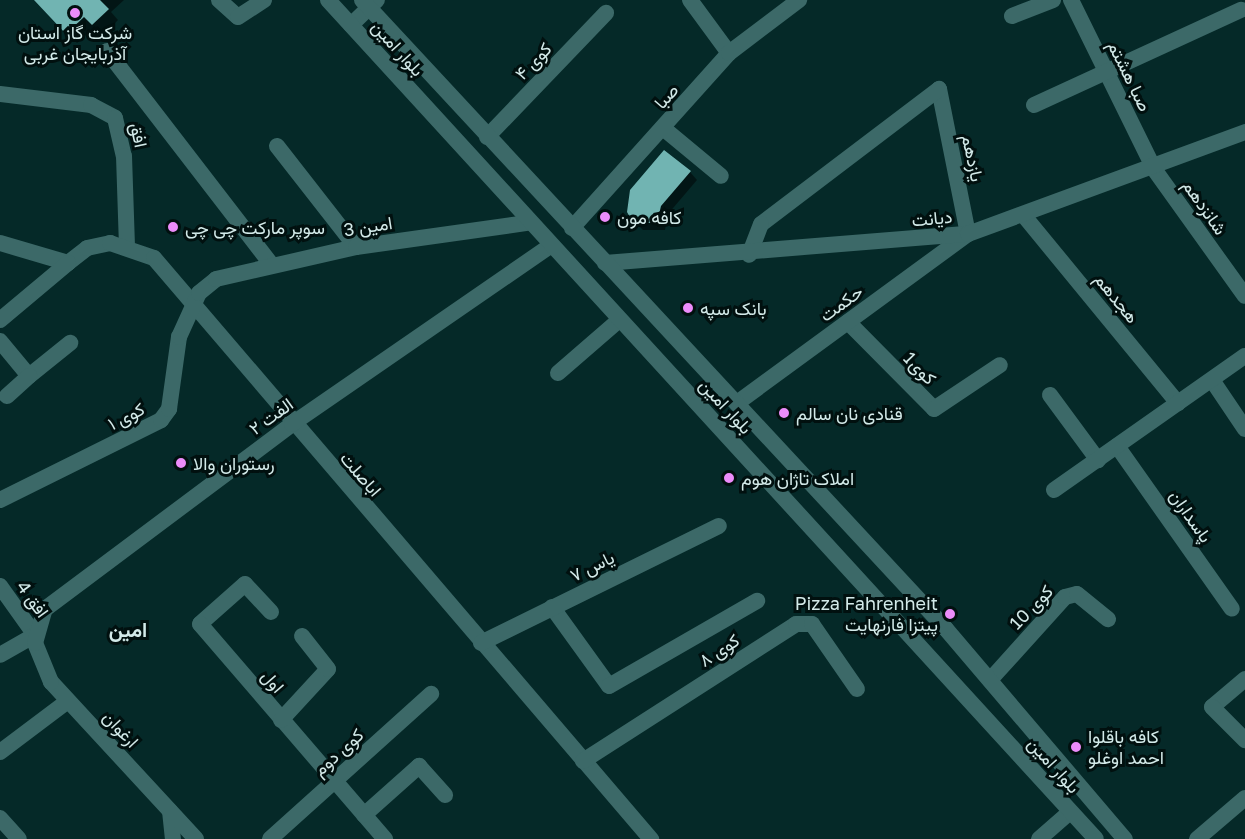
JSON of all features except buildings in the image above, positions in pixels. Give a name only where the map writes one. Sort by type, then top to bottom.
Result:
[{"type":"street","points":[[219,0],[238,17],[264,0]]},
{"type":"street","name":"بلوار امین","points":[[328,0],[527,223],[714,420],[1096,839]]},
{"type":"street","points":[[690,0],[729,53]]},
{"type":"street","points":[[1012,16],[1053,0]]},
{"type":"street","name":"صبا هشتم","points":[[1071,0],[1154,169]]},
{"type":"street","name":"صبا","points":[[572,228],[729,53],[793,1]]},
{"type":"street","points":[[351,25],[370,3]]},
{"type":"street","name":"بلوار امین","points":[[370,3],[487,137],[737,402],[990,680],[1125,839]]},
{"type":"street","points":[[1034,105],[1240,8]]},
{"type":"street","name":"کوی ۴","points":[[487,137],[606,13]]},
{"type":"street","points":[[107,51],[271,264]]},
{"type":"street","name":"یازدهم","points":[[750,255],[761,224],[939,89],[968,234]]},
{"type":"street","name":"افق","points":[[0,94],[91,105],[115,118],[124,156],[126,245]]},
{"type":"street","points":[[663,128],[721,176]]},
{"type":"street","name":"دیانت","points":[[604,263],[750,255],[968,234],[1025,217],[1245,132]]},
{"type":"street","points":[[277,146],[356,247]]},
{"type":"street","name":"شانزدهم","points":[[1154,169],[1245,296]]},
{"type":"street","name":"هجدهم","points":[[1025,217],[1178,403]]},
{"type":"street","name":"امین 3","points":[[193,305],[216,279],[271,264],[356,247],[527,223]]},
{"type":"street","name":"حکمت","points":[[714,420],[968,234]]},
{"type":"street","points":[[0,243],[68,263]]},
{"type":"street","name":"اباصلت","points":[[68,263],[87,248],[126,245],[154,258],[292,424],[651,839]]},
{"type":"street","name":"الفت ۲","points":[[35,635],[45,609],[59,594],[292,424],[549,247]]},
{"type":"street","points":[[0,320],[68,263]]},
{"type":"street","name":"کوی ۱","points":[[0,500],[161,420],[168,409],[179,337],[193,305]]},
{"type":"street","points":[[558,374],[618,321]]},
{"type":"street","name":"کوی1","points":[[848,322],[934,409],[1000,365]]},
{"type":"street","points":[[0,341],[29,376]]},
{"type":"street","points":[[7,396],[70,343]]},
{"type":"street","points":[[1054,490],[1245,356]]},
{"type":"street","points":[[1212,380],[1245,429]]},
{"type":"street","points":[[1050,395],[1098,460]]},
{"type":"street","name":"پاسداران","points":[[1117,446],[1232,609]]},
{"type":"street","name":"یاس ۷","points":[[482,643],[719,526]]},
{"type":"street","name":"اول","points":[[272,612],[245,584],[200,624],[385,839]]},
{"type":"street","name":"افق 4","points":[[0,586],[35,635]]},
{"type":"street","name":"کوی 10","points":[[990,680],[1065,597],[1077,594],[1108,619]]},
{"type":"street","points":[[552,607],[609,686],[757,601]]},
{"type":"street","name":"کوی ۸","points":[[583,761],[796,624],[812,624],[857,689]]},
{"type":"street","points":[[0,655],[35,635]]},
{"type":"street","name":"ارغوان","points":[[35,635],[38,661],[68,701],[196,839]]},
{"type":"street","points":[[281,720],[328,669],[303,636]]},
{"type":"street","points":[[1245,679],[1212,707],[1245,740]]},
{"type":"street","name":"کوی دوم","points":[[270,839],[431,694]]},
{"type":"street","points":[[0,752],[68,701]]},
{"type":"street","points":[[364,815],[419,766],[445,795]]},
{"type":"street","points":[[1197,839],[1245,798]]},
{"type":"street","points":[[170,811],[173,839]]},
{"type":"street","points":[[1040,839],[1070,812]]},
{"type":"street","points":[[0,818],[19,839]]},
{"type":"place","name":"شرکت گاز استان آذربایجان غربی","points":[[75,13]]},
{"type":"place","name":"کافه مون","points":[[605,217]]},
{"type":"place","name":"سوپر مارکت چی چی","points":[[173,227]]},
{"type":"place","name":"بانک سپه","points":[[688,308]]},
{"type":"place","name":"قنادی نان سالم","points":[[784,413]]},
{"type":"place","name":"رستوران والا","points":[[181,463]]},
{"type":"place","name":"املاک تاژان هوم","points":[[729,478]]},
{"type":"place","name":"Pizza Fahrenheit پیتزا فارنهایت","points":[[950,614]]},
{"type":"place","name":"کافه باقلوا احمد اوغلو","points":[[1076,747]]},
{"type":"district","name":"امین","points":[[128,629]]}]
